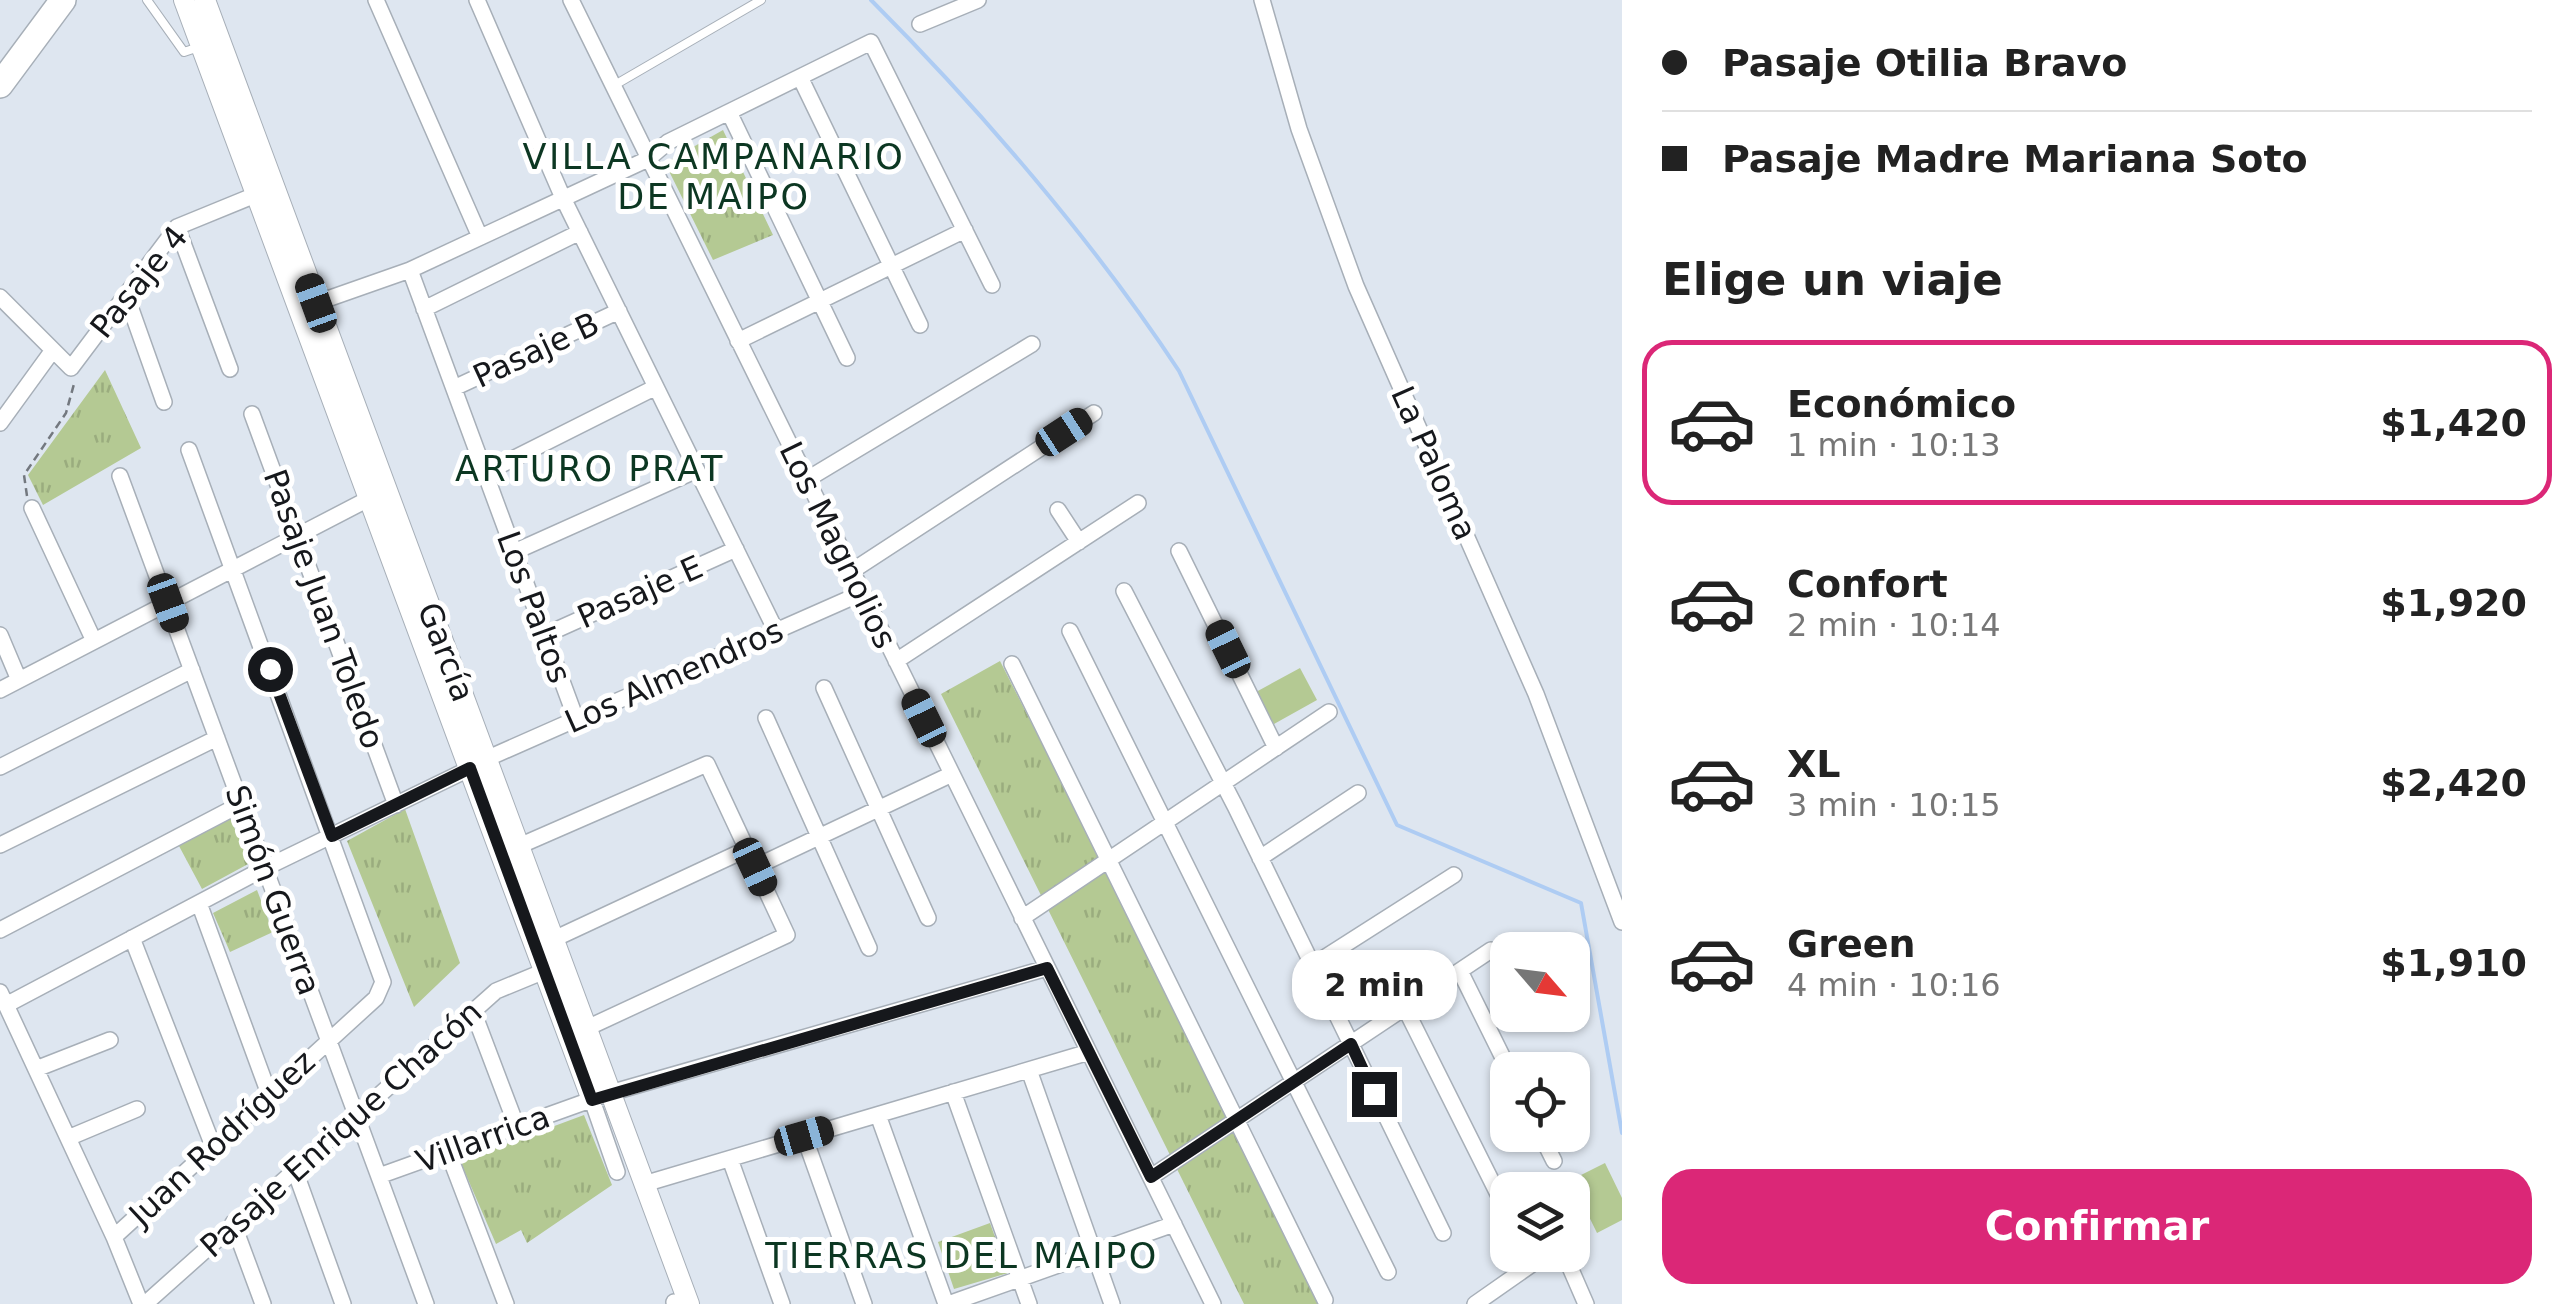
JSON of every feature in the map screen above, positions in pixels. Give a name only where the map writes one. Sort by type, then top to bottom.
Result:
[{"type":"main road","points":[[0,85],[62,0]]},
{"type":"street","name":"García","points":[[184,0],[316,303],[377,494]]},
{"type":"street","name":"García","points":[[205,0],[265,192],[478,764],[547,970],[601,1097],[644,1184],[679,1303]]},
{"type":"street","points":[[395,0],[377,2],[480,237]]},
{"type":"street","points":[[477,0],[580,232],[776,630]]},
{"type":"street","name":"Los Magnolios","points":[[572,0],[1213,1304]]},
{"type":"street","points":[[936,0],[948,12]]},
{"type":"street","points":[[920,24],[978,0]]},
{"type":"street","name":"La Paloma","points":[[1262,0],[1300,128],[1356,286],[1536,694],[1622,922]]},
{"type":"street","points":[[316,303],[410,270],[648,159],[668,142],[872,42],[992,285]]},
{"type":"street","points":[[800,77],[920,325]]},
{"type":"street","points":[[729,112],[846,358]]},
{"type":"street","name":"Pasaje 4","points":[[71,368],[178,227],[265,192]]},
{"type":"street","points":[[178,227],[230,369]]},
{"type":"street","points":[[738,341],[965,230]]},
{"type":"street","points":[[424,309],[580,232]]},
{"type":"street","name":"Los Paltos","points":[[410,270],[576,719]]},
{"type":"street","points":[[126,294],[164,402]]},
{"type":"street","points":[[0,298],[71,368]]},
{"type":"street","name":"Pasaje B","points":[[454,388],[619,311]]},
{"type":"street","points":[[806,480],[1032,344]]},
{"type":"street","points":[[0,423],[53,350]]},
{"type":"street","points":[[485,472],[656,388]]},
{"type":"street","points":[[852,572],[1094,412]]},
{"type":"street","name":"Pasaje Juan Toledo","points":[[252,414],[396,804]]},
{"type":"street","points":[[189,450],[332,836]]},
{"type":"street","points":[[514,552],[697,470]]},
{"type":"street","name":"Simón Guerra","points":[[120,476],[426,1304]]},
{"type":"street","points":[[0,690],[377,494]]},
{"type":"street","points":[[896,662],[1138,504]]},
{"type":"street","points":[[32,508],[94,641]]},
{"type":"street","points":[[1058,510],[1078,542]]},
{"type":"street","name":"Pasaje E","points":[[545,635],[736,549]]},
{"type":"street","points":[[1179,551],[1276,748]]},
{"type":"street","points":[[1124,591],[1314,964],[1443,1233]]},
{"type":"street","name":"Los Almendros","points":[[3,998],[132,938],[478,764],[862,592]]},
{"type":"street","points":[[1070,631],[1388,1272]]},
{"type":"street","points":[[0,636],[19,680]]},
{"type":"street","points":[[1012,664],[1325,1300]]},
{"type":"street","points":[[0,767],[192,670]]},
{"type":"street","points":[[824,688],[928,918]]},
{"type":"street","points":[[1022,918],[1329,712]]},
{"type":"street","points":[[766,718],[869,948]]},
{"type":"street","points":[[0,845],[217,738]]},
{"type":"street","name":"García","points":[[478,764],[519,846],[587,1028],[617,1172]]},
{"type":"street","points":[[519,846],[707,764],[788,935],[587,1028]]},
{"type":"street","points":[[755,867],[952,774]]},
{"type":"street","points":[[1260,858],[1358,793]]},
{"type":"street","points":[[0,930],[241,804]]},
{"type":"street","name":"Juan Rodríguez","points":[[114,1236],[376,998],[383,982],[332,836]]},
{"type":"street","points":[[554,939],[747,849]]},
{"type":"street","points":[[1314,964],[1454,874]]},
{"type":"street","points":[[200,902],[270,1094]]},
{"type":"street","points":[[132,938],[213,1146]]},
{"type":"street","points":[[1151,1177],[1490,951]]},
{"type":"street","name":"Villarrica","points":[[379,1176],[601,1097],[1047,968]]},
{"type":"street","name":"Pasaje Enrique Chacón","points":[[143,1304],[496,991],[547,970]]},
{"type":"street","points":[[1460,971],[1500,1052]]},
{"type":"street","points":[[3,998],[143,1304]]},
{"type":"street","points":[[1404,1008],[1490,1178]]},
{"type":"street","points":[[474,1010],[517,1127]]},
{"type":"street","points":[[36,1069],[110,1040]]},
{"type":"street","points":[[644,1184],[1089,1052]]},
{"type":"street","points":[[1028,1070],[1112,1304]]},
{"type":"street","points":[[953,1092],[1029,1304]]},
{"type":"street","points":[[68,1138],[137,1109]]},
{"type":"street","points":[[878,1115],[947,1304],[1174,1224]]},
{"type":"street","points":[[804,1136],[864,1304]]},
{"type":"street","points":[[448,1152],[506,1304]]},
{"type":"street","points":[[1550,1152],[1554,1160]]},
{"type":"street","points":[[730,1159],[782,1304]]},
{"type":"street","points":[[294,1168],[344,1304]]},
{"type":"street","points":[[233,1223],[263,1304]]},
{"type":"street","points":[[1476,1304],[1522,1272]]},
{"type":"street","points":[[1572,1272],[1586,1304]]},
{"type":"lane","points":[[147,0],[184,52],[201,46]]},
{"type":"lane","points":[[613,86],[761,0]]},
{"type":"path","points":[[32,508],[24,475],[66,414],[74,383],[71,368]]},
{"type":"green space","points":[[723,130],[773,235],[713,260],[665,163]]},
{"type":"green space","points":[[105,370],[141,448],[43,505],[28,475]]},
{"type":"green space","points":[[1000,661],[1327,1304],[1244,1304],[941,694]]},
{"type":"green space","points":[[1300,668],[1317,700],[1274,724],[1256,692]]},
{"type":"green space","points":[[405,809],[460,963],[414,1007],[347,841]]},
{"type":"green space","points":[[230,818],[250,863],[202,889],[179,846]]},
{"type":"green space","points":[[257,890],[273,932],[230,952],[213,913]]},
{"type":"green space","points":[[584,1115],[612,1185],[527,1243],[521,1230],[496,1244],[460,1161]]},
{"type":"green space","points":[[1605,1163],[1622,1198],[1622,1220],[1597,1233],[1590,1219],[1587,1172]]},
{"type":"green space","points":[[990,1223],[1008,1273],[954,1289],[938,1242]]},
{"type":"waterway","points":[[871,0],[1034,178],[1111,274],[1179,371],[1397,825],[1581,903],[1622,1133]]},
{"type":"district","name":"VILLA CAMPANARIO DE MAIPO","points":[[714,177]]},
{"type":"district","name":"ARTURO PRAT","points":[[590,469]]},
{"type":"district","name":"TIERRAS DEL MAIPO","points":[[962,1256]]},
{"type":"route","points":[[270,669],[332,836],[470,768],[592,1100],[1047,968],[1151,1177],[1351,1044],[1374,1094]]}]
